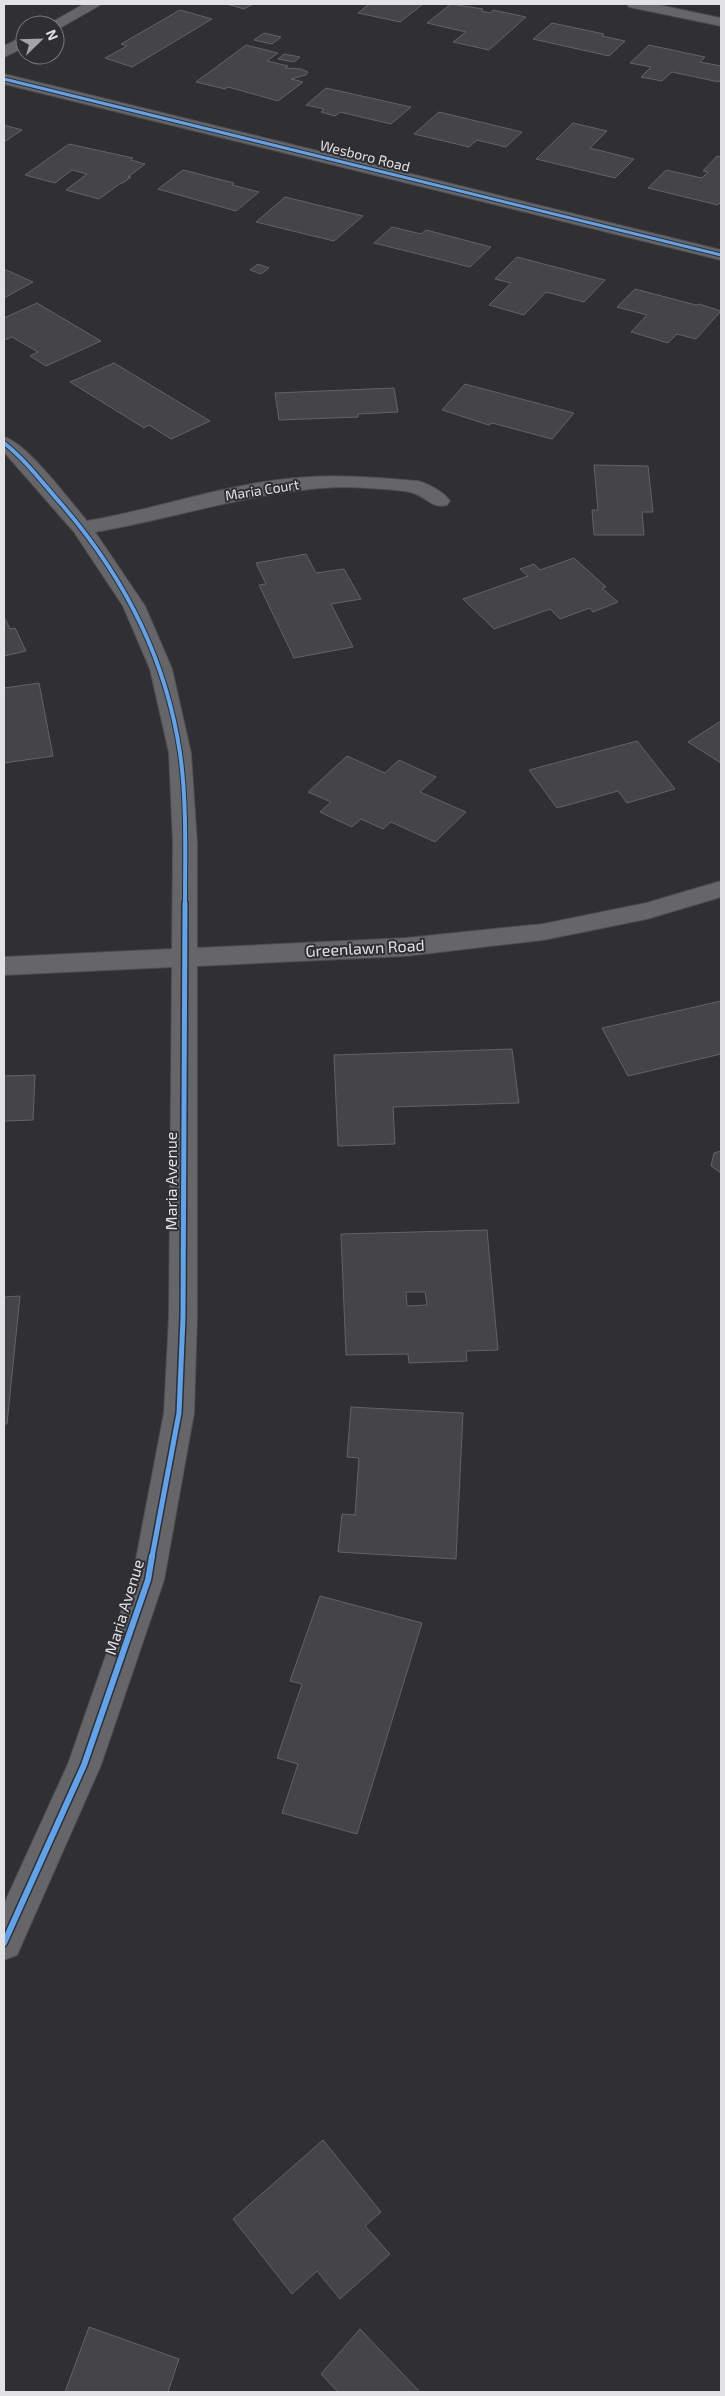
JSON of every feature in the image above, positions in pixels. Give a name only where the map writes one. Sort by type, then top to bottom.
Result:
[{"type":"street","points":[[65,20],[95,4]]},
{"type":"street","points":[[634,4],[721,22]]},
{"type":"street","name":"Wesboro Road","points":[[4,79],[721,255]]},
{"type":"street","name":"Maria Avenue","points":[[4,443],[18,454],[82,528],[134,606],[161,669],[180,753],[185,843],[183,1317],[178,1421],[148,1580],[84,1765],[4,1943]]},
{"type":"street","name":"Maria Court","points":[[82,528],[134,519],[219,497],[294,484],[340,481],[418,487],[440,500]]},
{"type":"street","name":"Greenlawn Road","points":[[4,966],[406,947],[543,932],[648,911],[721,889]]},
{"type":"building","points":[[227,4],[253,4],[244,9]]},
{"type":"building","points":[[364,4],[423,4],[400,22],[358,13],[368,5]]},
{"type":"building","points":[[451,4],[483,9],[481,11],[490,13],[493,10],[526,17],[489,50],[453,42],[466,32],[427,23]]},
{"type":"building","points":[[180,10],[212,19],[132,67],[105,58],[127,46],[121,44]]},
{"type":"building","points":[[552,23],[604,34],[602,36],[625,41],[609,56],[533,39]]},
{"type":"building","points":[[264,33],[281,37],[272,44],[254,40]]},
{"type":"building","points":[[246,45],[278,53],[267,61],[288,66],[285,68],[301,69],[308,72],[306,75],[291,79],[303,82],[278,101],[228,87],[225,89],[196,82]]},
{"type":"building","points":[[649,45],[705,57],[700,62],[721,66],[721,79],[719,82],[672,72],[662,81],[641,77],[651,67],[630,63]]},
{"type":"building","points":[[284,54],[300,57],[294,62],[278,59]]},
{"type":"building","points":[[326,88],[411,107],[391,124],[340,112],[335,116],[321,112],[324,109],[306,105]]},
{"type":"building","points":[[439,112],[522,132],[506,147],[477,140],[469,147],[414,134]]},
{"type":"building","points":[[573,123],[607,131],[590,148],[634,159],[615,178],[536,159]]},
{"type":"building","points":[[4,125],[22,130],[4,142]]},
{"type":"building","points":[[69,144],[133,158],[131,160],[145,164],[128,177],[131,177],[99,199],[66,190],[87,174],[72,170],[55,183],[25,175]]},
{"type":"building","points":[[717,156],[721,157],[721,201],[718,205],[648,188],[666,170],[702,178],[708,172],[703,171]]},
{"type":"building","points":[[183,170],[234,183],[232,185],[259,192],[236,211],[158,189]]},
{"type":"building","points":[[285,197],[363,216],[334,241],[256,222]]},
{"type":"building","points":[[392,227],[421,234],[426,230],[491,247],[470,267],[374,243]]},
{"type":"building","points":[[517,257],[605,280],[584,302],[546,292],[524,315],[489,305],[511,283],[495,279]]},
{"type":"building","points":[[258,264],[269,268],[261,274],[250,270]]},
{"type":"building","points":[[4,269],[33,282],[4,298]]},
{"type":"building","points":[[635,289],[721,311],[696,339],[677,334],[668,343],[631,332],[647,315],[617,307]]},
{"type":"building","points":[[37,303],[101,341],[46,366],[30,356],[38,352],[12,337],[4,340],[4,318]]},
{"type":"building","points":[[114,363],[210,421],[171,439],[149,425],[144,428],[70,382]]},
{"type":"building","points":[[465,384],[574,413],[552,439],[492,423],[489,425],[442,410]]},
{"type":"building","points":[[394,388],[398,412],[358,414],[358,417],[279,420],[275,393]]},
{"type":"building","points":[[594,465],[648,466],[653,512],[642,512],[644,535],[594,535],[592,510],[598,510]]},
{"type":"building","points":[[306,554],[316,573],[344,569],[361,599],[331,604],[353,647],[294,658],[259,585],[266,584],[256,563]]},
{"type":"building","points":[[574,558],[606,587],[602,588],[618,602],[593,612],[590,608],[560,619],[550,609],[494,629],[463,599],[528,576],[520,569],[534,564],[540,570]]},
{"type":"building","points":[[4,617],[10,629],[15,628],[26,651],[4,656]]},
{"type":"building","points":[[39,683],[53,756],[4,763],[4,688]]},
{"type":"building","points":[[721,721],[721,763],[688,742]]},
{"type":"building","points":[[637,741],[675,789],[627,803],[618,791],[557,808],[529,770]]},
{"type":"building","points":[[347,756],[385,773],[399,760],[436,777],[420,792],[466,812],[435,842],[391,822],[383,829],[361,819],[352,827],[320,812],[331,802],[308,792]]},
{"type":"building","points":[[721,1001],[721,1054],[628,1076],[602,1028]]},
{"type":"building","points":[[512,1049],[519,1103],[393,1107],[395,1144],[338,1146],[334,1055]]},
{"type":"building","points":[[35,1075],[33,1120],[4,1121],[4,1076]]},
{"type":"building","points":[[721,1151],[721,1173],[711,1166],[714,1153]]},
{"type":"building","points":[[487,1230],[498,1350],[466,1351],[467,1361],[409,1363],[408,1354],[346,1355],[341,1234]],"holes":[[[406,1292],[425,1292],[427,1305],[407,1306]]]},
{"type":"building","points":[[20,1296],[7,1424],[4,1424],[4,1297]]},
{"type":"building","points":[[351,1407],[463,1413],[456,1559],[338,1552],[342,1514],[355,1515],[359,1458],[347,1457]]},
{"type":"building","points":[[320,1596],[422,1623],[357,1834],[282,1813],[298,1764],[277,1758],[302,1684],[290,1681]]},
{"type":"building","points":[[323,2140],[381,2212],[365,2226],[390,2254],[340,2299],[317,2271],[292,2294],[233,2219]]},
{"type":"building","points":[[89,2327],[179,2359],[168,2392],[65,2392]]},
{"type":"building","points":[[360,2329],[420,2392],[338,2392],[321,2374]]},
{"type":"cycle path","points":[[4,79],[721,255]]},
{"type":"cycle path","points":[[4,443],[18,454],[82,528],[134,606],[161,669],[180,753],[185,843],[183,1317],[179,1413],[148,1580],[84,1765],[4,1943]]}]
